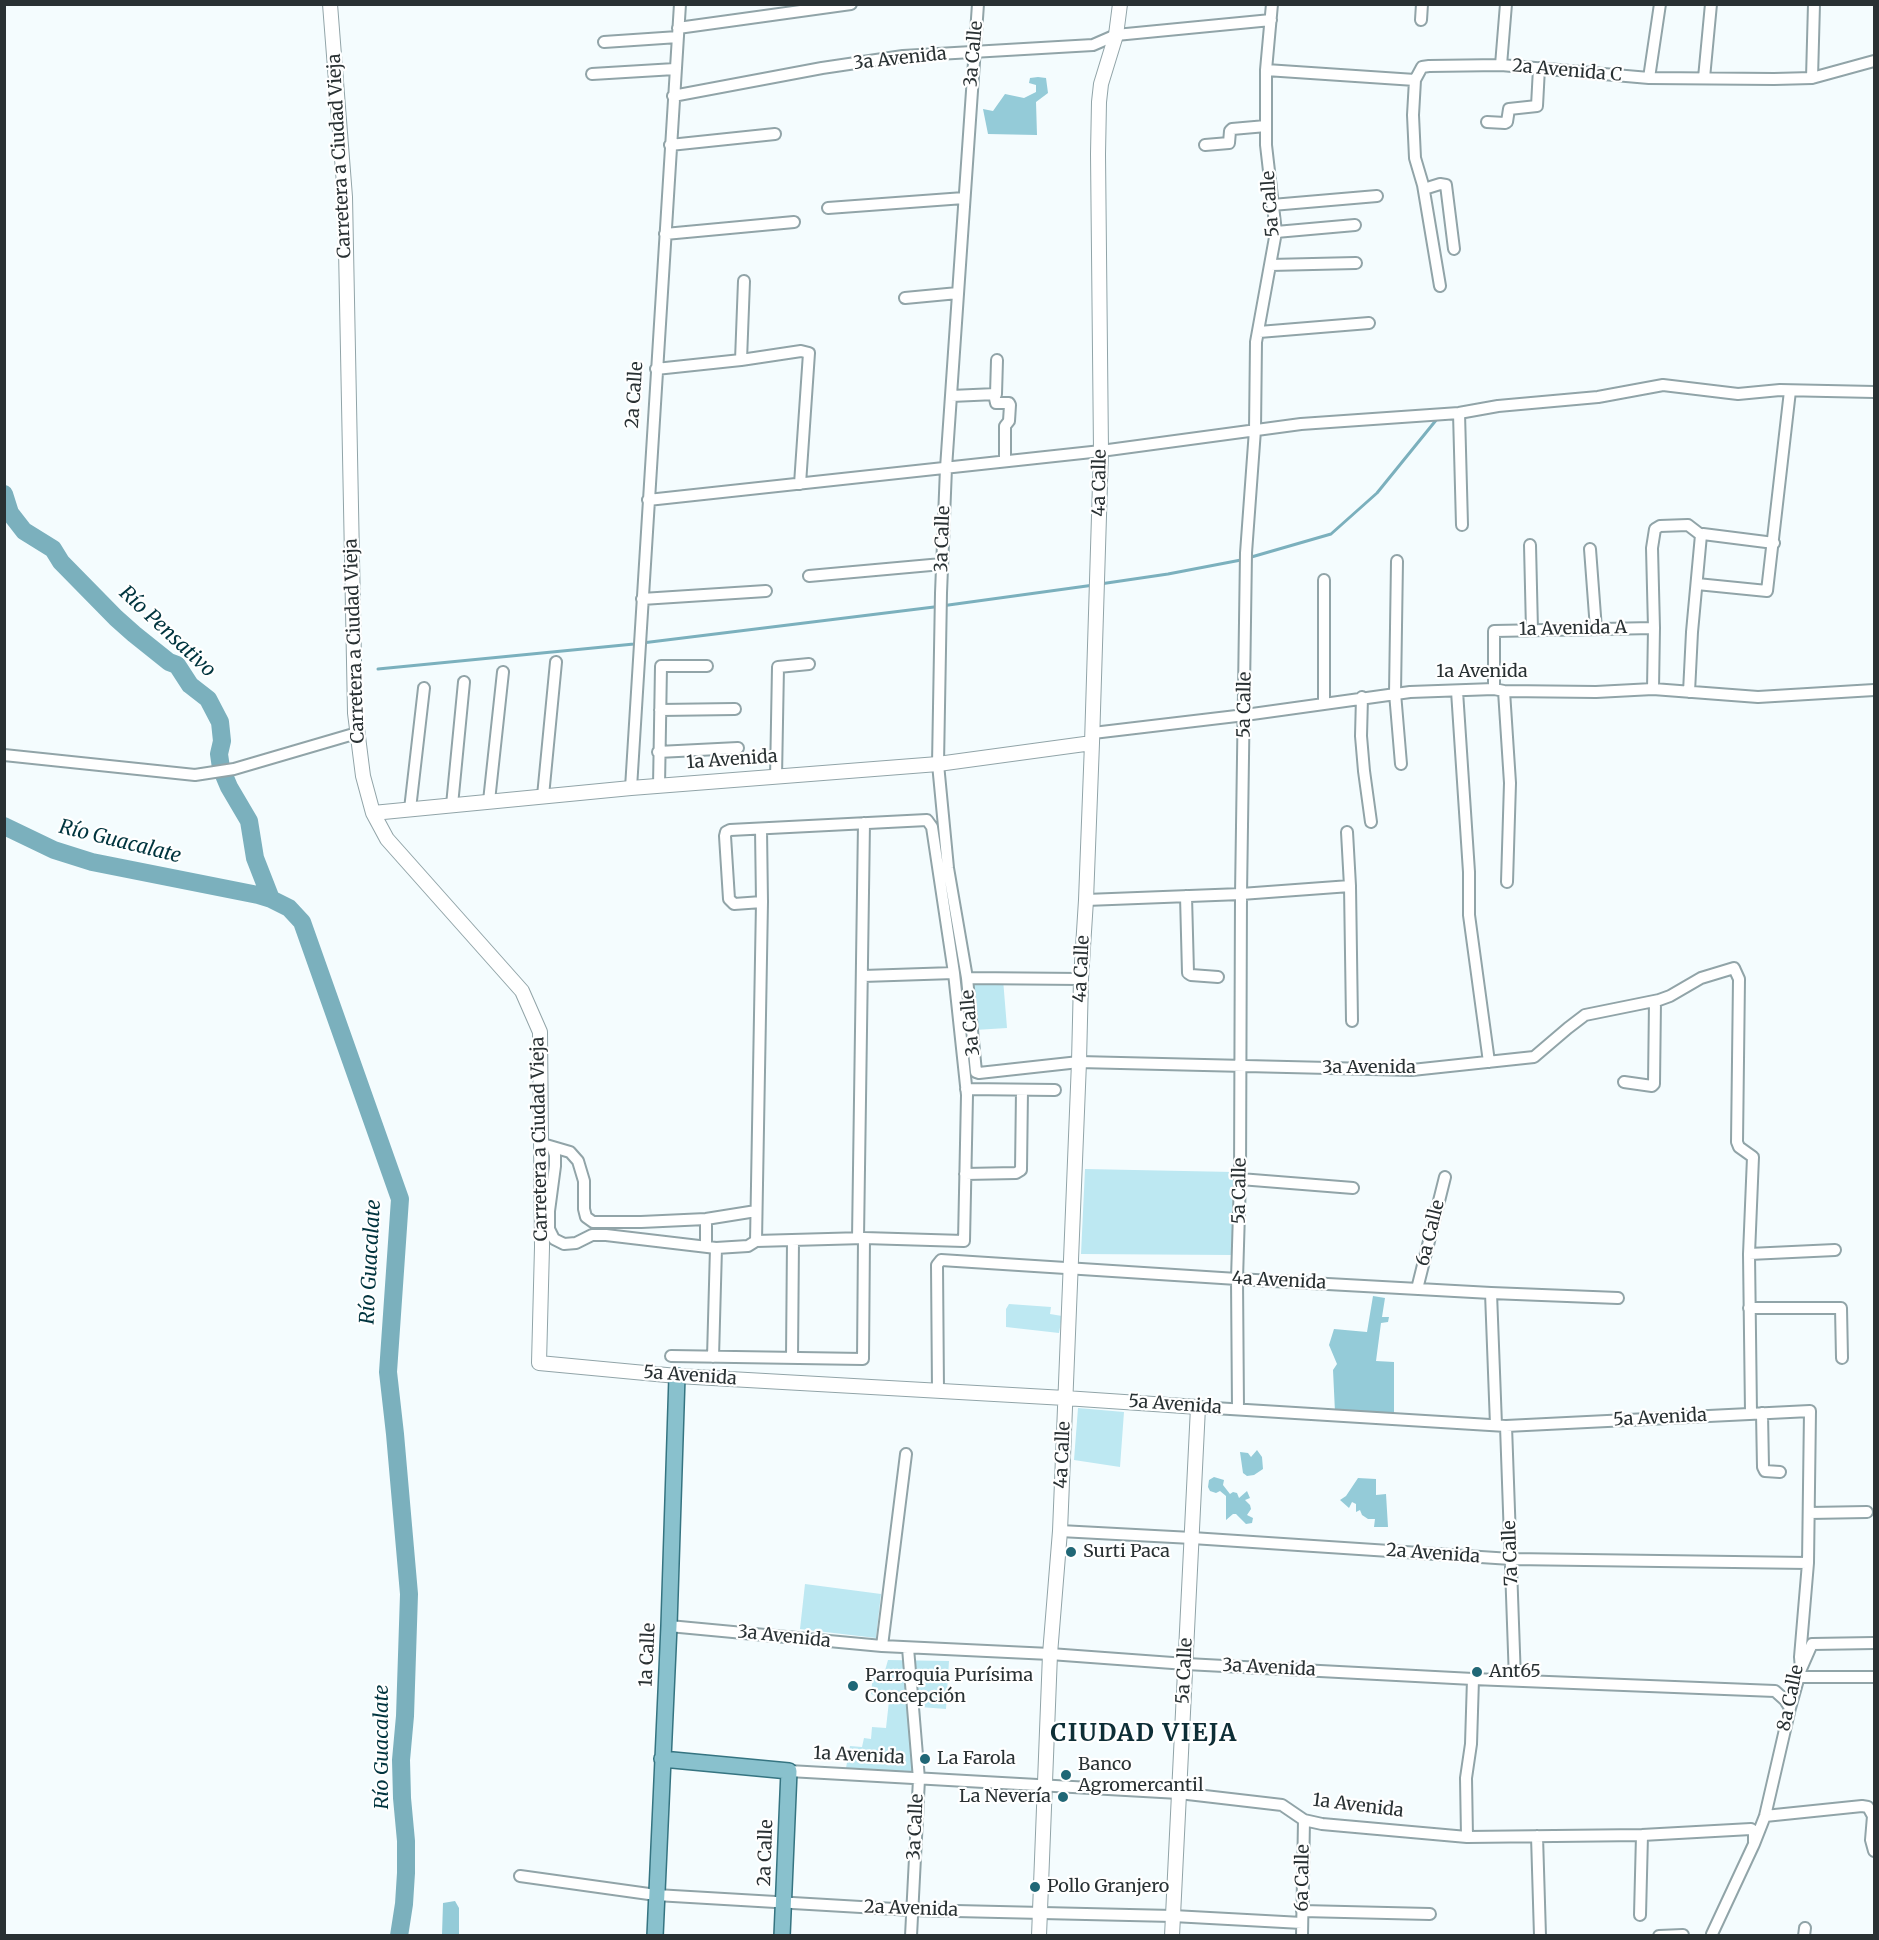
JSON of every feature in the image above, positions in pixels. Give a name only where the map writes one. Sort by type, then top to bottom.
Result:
[{"type":"main road","name":"Carretera a Ciudad Vieja","points":[[330,4],[345,197],[355,713],[363,776],[372,809],[387,839],[522,991],[540,1032],[546,1145],[540,1363]]},
{"type":"main road","name":"4a Calle","points":[[1039,1935],[1050,1654],[1060,1531],[1097,590],[1101,451],[1098,154],[1100,102],[1101,84],[1116,35],[1120,4]]},
{"type":"main road","name":"1a Avenida","points":[[372,809],[410,809],[631,788],[938,764],[1092,738]]},
{"type":"main road","name":"5a Avenida","points":[[540,1363],[677,1376],[1198,1407]]},
{"type":"main road","name":"1a Calle","points":[[655,1935],[669,1626],[677,1376]]},
{"type":"main road","name":"5a Calle","points":[[1172,1935],[1198,1407]]},
{"type":"main road","name":"1a Avenida","points":[[662,1759],[789,1771]]},
{"type":"main road","name":"2a Calle","points":[[782,1935],[789,1771]]},
{"type":"street","name":"2a Calle","points":[[631,788],[680,4]]},
{"type":"street","points":[[604,42],[851,4]]},
{"type":"street","name":"3a Calle","points":[[976,1072],[966,978],[948,868],[938,764],[940,613],[946,468],[978,4]]},
{"type":"street","name":"5a Calle","points":[[1238,1409],[1237,1279],[1246,558],[1255,430],[1256,342],[1276,232],[1266,145],[1266,70],[1272,4]]},
{"type":"street","points":[[1420,20],[1422,4]]},
{"type":"street","points":[[1501,65],[1506,4]]},
{"type":"street","points":[[1649,78],[1660,4]]},
{"type":"street","points":[[1704,78],[1711,4]]},
{"type":"street","points":[[1812,78],[1814,4]]},
{"type":"street","name":"3a Avenida","points":[[673,96],[822,68],[903,56],[1093,45],[1116,35],[1271,20]]},
{"type":"street","name":"2a Avenida C","points":[[1415,80],[1422,67],[1501,65],[1649,78],[1812,78],[1875,61]]},
{"type":"street","points":[[1487,122],[1505,123],[1509,109],[1537,106],[1539,68]]},
{"type":"street","points":[[592,74],[675,69]]},
{"type":"street","points":[[1266,70],[1415,80],[1413,115],[1415,158],[1424,189],[1440,286]]},
{"type":"street","points":[[1204,145],[1229,143],[1232,129],[1266,126]]},
{"type":"street","points":[[670,145],[775,134]]},
{"type":"street","points":[[1424,189],[1440,184],[1446,185],[1454,249]]},
{"type":"street","points":[[1272,206],[1377,196]]},
{"type":"street","points":[[828,208],[964,198]]},
{"type":"street","points":[[665,234],[794,222]]},
{"type":"street","points":[[1276,232],[1355,225]]},
{"type":"street","points":[[1270,265],[1356,263]]},
{"type":"street","points":[[741,360],[744,281]]},
{"type":"street","points":[[905,298],[958,293]]},
{"type":"street","points":[[1259,332],[1369,323]]},
{"type":"street","points":[[656,369],[801,351],[810,353],[800,484]]},
{"type":"street","points":[[951,396],[997,393],[997,360]]},
{"type":"street","points":[[648,500],[1101,451],[1301,424],[1459,413],[1498,406],[1598,397],[1663,385],[1738,394],[1790,391],[1875,392]]},
{"type":"street","points":[[1697,584],[1767,593],[1790,391]]},
{"type":"street","points":[[994,394],[996,403],[1009,403],[1010,405],[1009,421],[1005,426],[1005,461]]},
{"type":"street","points":[[1459,413],[1462,525]]},
{"type":"street","points":[[1653,689],[1652,548],[1655,529],[1660,526],[1688,525],[1701,535],[1689,692]]},
{"type":"street","points":[[1701,535],[1774,543]]},
{"type":"street","points":[[1530,545],[1532,630]]},
{"type":"street","points":[[1590,549],[1596,629]]},
{"type":"street","points":[[1397,561],[1395,693],[1401,764]]},
{"type":"street","points":[[809,576],[942,564]]},
{"type":"street","points":[[1324,580],[1324,703]]},
{"type":"street","points":[[642,599],[766,591]]},
{"type":"street","name":"1a Avenida A","points":[[1499,690],[1493,632],[1496,630],[1654,628]]},
{"type":"street","points":[[543,796],[556,662]]},
{"type":"street","points":[[776,777],[778,667],[809,664]]},
{"type":"street","points":[[659,786],[661,666],[707,666]]},
{"type":"street","points":[[489,801],[503,672]]},
{"type":"street","points":[[452,805],[464,682]]},
{"type":"street","points":[[410,809],[424,688]]},
{"type":"street","name":"1a Avenida","points":[[1092,738],[1395,693],[1499,690],[1596,692],[1653,689],[1758,697],[1875,690]]},
{"type":"street","points":[[1499,690],[1510,783],[1507,882]]},
{"type":"street","points":[[1457,691],[1469,873],[1469,915],[1489,1062]]},
{"type":"street","points":[[1362,698],[1361,736],[1371,822]]},
{"type":"street","points":[[660,711],[735,709]]},
{"type":"street","points":[[4,755],[195,775],[234,769],[357,733]]},
{"type":"street","points":[[658,752],[738,748]]},
{"type":"street","name":"3a Calle","points":[[861,1238],[964,1240],[966,1089],[954,973],[932,827],[927,820],[864,823]]},
{"type":"street","points":[[670,1356],[863,1359],[861,1238],[864,823],[726,832],[729,899],[734,904],[762,902]]},
{"type":"street","points":[[756,1240],[762,902],[761,829]]},
{"type":"street","points":[[1347,832],[1352,1021]]},
{"type":"street","points":[[1086,900],[1241,894],[1350,886]]},
{"type":"street","points":[[1186,896],[1188,973],[1218,977]]},
{"type":"street","name":"3a Avenida","points":[[976,1072],[979,1074],[1079,1062],[1412,1070],[1534,1058],[1585,1016],[1670,996],[1701,978],[1734,968],[1739,980],[1737,1142],[1739,1147],[1753,1157],[1749,1254]]},
{"type":"street","points":[[862,976],[954,973]]},
{"type":"street","points":[[966,978],[1081,979]]},
{"type":"street","points":[[1624,1082],[1652,1086],[1654,1084],[1654,1001]]},
{"type":"street","points":[[966,1089],[1055,1090]]},
{"type":"street","points":[[965,1174],[1016,1173],[1021,1170],[1022,1090]]},
{"type":"street","points":[[546,1145],[570,1152],[578,1161],[584,1181],[584,1209],[586,1217],[593,1222],[706,1219],[756,1211]]},
{"type":"street","points":[[546,1145],[555,1155],[549,1229],[554,1239],[564,1244],[576,1243],[592,1235],[711,1247],[748,1246],[756,1240],[861,1238]]},
{"type":"street","name":"6a Calle","points":[[1417,1289],[1445,1177]]},
{"type":"street","points":[[1240,1179],[1353,1188]]},
{"type":"street","points":[[706,1219],[711,1247],[713,1357]]},
{"type":"street","points":[[792,1358],[793,1239]]},
{"type":"street","points":[[1780,1472],[1765,1471],[1763,1467],[1749,1308],[1749,1254],[1835,1250]]},
{"type":"street","name":"4a Avenida","points":[[938,1391],[937,1265],[941,1260],[1237,1279],[1618,1298]]},
{"type":"street","name":"7a Calle","points":[[1491,1293],[1511,1559],[1515,1680]]},
{"type":"street","points":[[1749,1308],[1841,1308],[1842,1358]]},
{"type":"street","name":"5a Avenida","points":[[1198,1407],[1501,1425],[1810,1411]]},
{"type":"street","name":"8a Calle","points":[[1713,1935],[1765,1816],[1800,1673],[1808,1563],[1810,1411]]},
{"type":"street","points":[[882,1646],[906,1454]]},
{"type":"street","points":[[1809,1513],[1867,1512]]},
{"type":"street","name":"2a Avenida","points":[[1060,1531],[1511,1559],[1808,1563]]},
{"type":"street","name":"3a Avenida","points":[[669,1626],[908,1648],[1473,1679],[1775,1691],[1790,1708]]},
{"type":"street","points":[[1875,1643],[1812,1644],[1800,1673],[1875,1677]]},
{"type":"street","name":"3a Calle","points":[[908,1648],[919,1779],[910,1935]]},
{"type":"street","points":[[1467,1837],[1466,1778],[1471,1744],[1473,1679]]},
{"type":"street","name":"1a Avenida","points":[[789,1771],[1179,1793],[1282,1805],[1304,1820],[1322,1824],[1467,1837],[1642,1835],[1751,1829],[1754,1831],[1754,1844]]},
{"type":"street","points":[[1765,1816],[1866,1806],[1873,1816],[1870,1840],[1875,1851]]},
{"type":"street","name":"6a Calle","points":[[1302,1935],[1304,1820]]},
{"type":"street","points":[[1640,1915],[1642,1835]]},
{"type":"street","points":[[1537,1836],[1540,1935]]},
{"type":"street","name":"2a Avenida","points":[[520,1876],[656,1895],[784,1903],[912,1910],[1173,1916],[1302,1923]]},
{"type":"street","points":[[1302,1911],[1430,1914]]},
{"type":"street","points":[[1659,1935],[1683,1935]]},
{"type":"shaded area","points":[[1030,78],[1046,78],[1048,93],[1036,102],[1037,135],[988,134],[983,109],[993,111],[1005,94],[1024,98],[1036,92],[1036,85],[1029,83]]},
{"type":"shaded area","points":[[1003,979],[1007,1028],[975,1030],[971,982]]},
{"type":"shaded area","points":[[1085,1169],[1233,1172],[1232,1255],[1081,1254]]},
{"type":"shaded area","points":[[1373,1296],[1385,1298],[1382,1317],[1389,1317],[1388,1322],[1381,1323],[1376,1361],[1394,1362],[1394,1415],[1335,1412],[1333,1370],[1337,1364],[1329,1345],[1334,1329],[1367,1332]]},
{"type":"shaded area","points":[[1009,1304],[1051,1307],[1050,1314],[1062,1316],[1059,1333],[1006,1327],[1006,1309]]},
{"type":"shaded area","points":[[1078,1408],[1124,1412],[1120,1467],[1074,1460]]},
{"type":"shaded area","points":[[1257,1450],[1262,1457],[1263,1469],[1254,1475],[1247,1476],[1243,1473],[1240,1452],[1248,1453],[1251,1457]]},
{"type":"shaded area","points":[[1214,1477],[1224,1480],[1223,1485],[1230,1494],[1237,1493],[1239,1498],[1247,1491],[1250,1498],[1245,1500],[1251,1509],[1247,1515],[1253,1518],[1252,1523],[1246,1524],[1236,1514],[1226,1520],[1226,1496],[1220,1491],[1216,1493],[1210,1491],[1208,1487],[1209,1480]]},
{"type":"shaded area","points":[[1358,1478],[1376,1479],[1376,1495],[1386,1494],[1388,1527],[1374,1527],[1375,1519],[1368,1519],[1362,1515],[1360,1510],[1356,1512],[1356,1504],[1352,1502],[1349,1508],[1340,1500],[1346,1496]]},
{"type":"shaded area","points":[[805,1584],[881,1594],[876,1638],[800,1629]]},
{"type":"shaded area","points":[[888,1660],[949,1661],[946,1709],[920,1707],[922,1771],[885,1772],[846,1768],[850,1746],[862,1747],[864,1738],[871,1739],[872,1727],[886,1728],[889,1701],[871,1694],[873,1674],[884,1674]]},
{"type":"shaded area","points":[[455,1901],[459,1908],[459,1935],[442,1935],[443,1903]]},
{"type":"waterway","points":[[1100,584],[1241,560],[1331,534],[1377,493],[1437,419]]},
{"type":"waterway","name":"Río Pensativo","points":[[4,494],[10,513],[24,531],[53,549],[61,562],[116,618],[169,662],[177,665],[190,685],[208,699],[220,722],[221,768],[229,787],[249,821],[255,858],[271,899]]},
{"type":"waterway","points":[[378,669],[634,644],[1094,585]]},
{"type":"waterway","name":"Río Guacalate","points":[[4,826],[54,850],[92,862],[271,899],[289,908],[302,922],[400,1199],[388,1372],[409,1594],[405,1716],[401,1760],[406,1873],[399,1936]]},
{"type":"place","name":"Surti Paca","points":[[1071,1552]]},
{"type":"place","name":"Ant65","points":[[1477,1672]]},
{"type":"place","name":"Parroquia Purísima Concepción","points":[[853,1686]]},
{"type":"place","name":"La Farola","points":[[925,1759]]},
{"type":"place","name":"Banco Agromercantil","points":[[1066,1775]]},
{"type":"place","name":"La Nevería","points":[[1063,1797]]},
{"type":"place","name":"Pollo Granjero","points":[[1035,1887]]},
{"type":"district","name":"CIUDAD VIEJA","points":[[1144,1734]]}]
